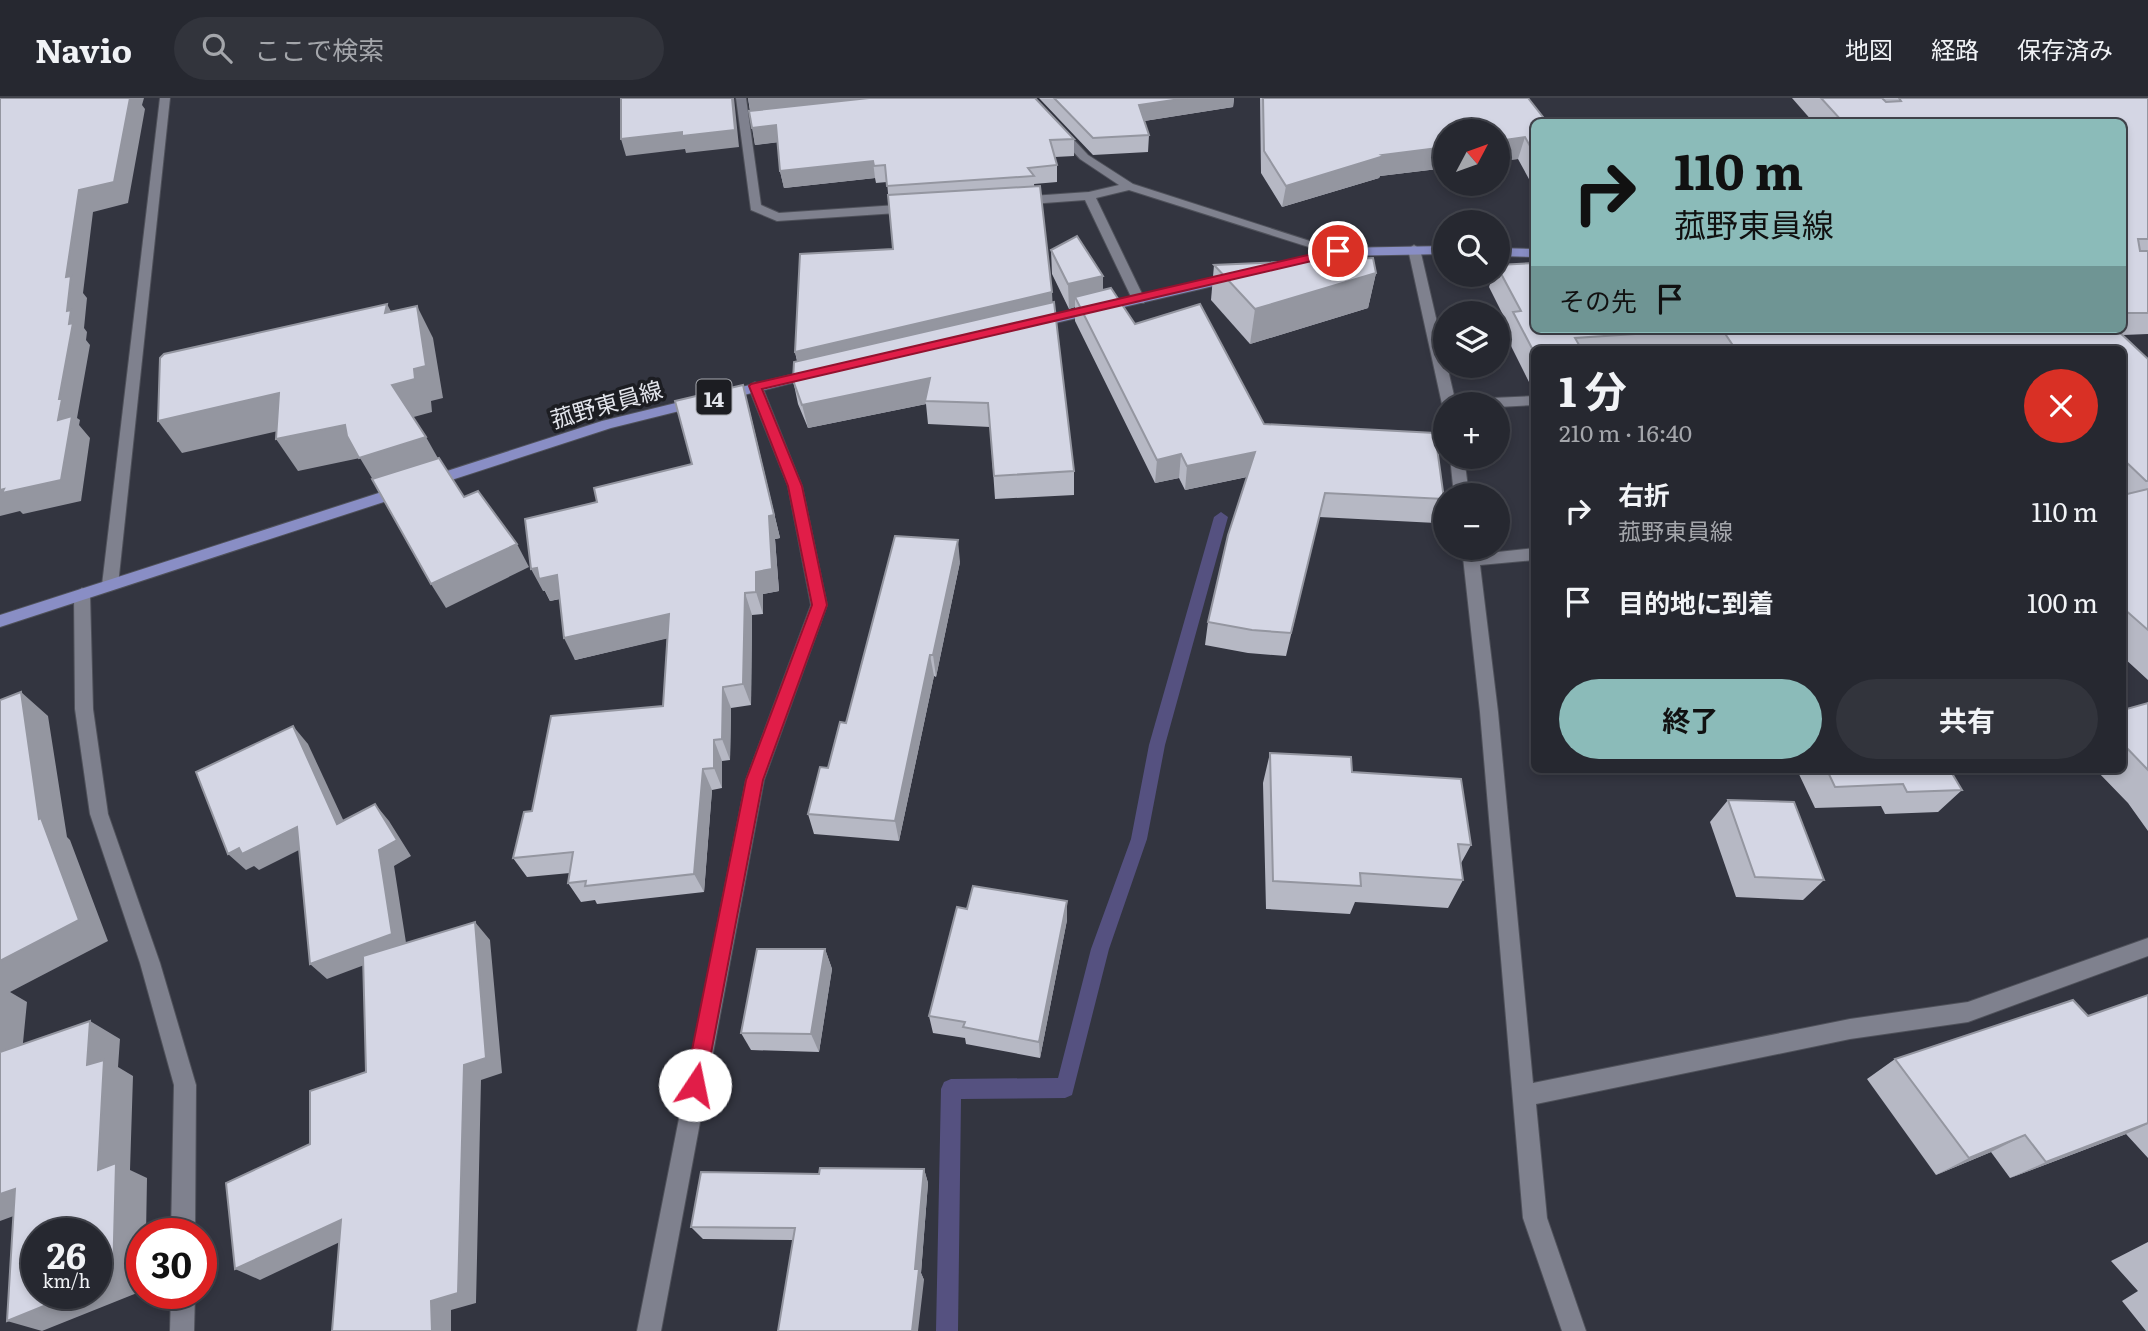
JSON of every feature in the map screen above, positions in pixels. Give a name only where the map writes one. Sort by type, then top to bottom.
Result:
[{"type":"main road","points":[[1020,327],[1338,251],[1433,250]]},
{"type":"main road","points":[[1510,252],[1531,253]]},
{"type":"main road","name":"菰野東員線","points":[[0,621],[607,424],[834,369]]},
{"type":"street","points":[[110,585],[165,98]]},
{"type":"street","points":[[741,98],[755,207],[777,217],[926,207]]},
{"type":"street","points":[[1029,98],[1084,157],[1129,186],[1338,251]]},
{"type":"street","points":[[744,121],[758,120]]},
{"type":"street","points":[[1008,201],[1089,196],[1129,186]]},
{"type":"street","points":[[1089,196],[1139,300]]},
{"type":"street","points":[[1414,249],[1446,392]]},
{"type":"street","points":[[649,1331],[755,780],[819,605],[795,486],[755,386]]},
{"type":"street","points":[[1510,401],[1531,400]]},
{"type":"street","points":[[1510,554],[1531,554]]},
{"type":"street","points":[[1472,560],[1526,1095],[1535,1218],[1574,1331]]},
{"type":"street","points":[[82,594],[84,709],[99,814],[150,963],[185,1085],[183,1218]]},
{"type":"street","points":[[1526,1095],[1850,1029],[1968,1012],[2148,947]]},
{"type":"street","points":[[183,1309],[183,1331]]},
{"type":"building","points":[[0,98],[130,98],[114,182],[79,190],[66,277],[71,276],[67,311],[71,310],[69,324],[73,323],[59,399],[62,399],[58,420],[72,416],[61,480],[2,493],[4,489],[0,490]]},
{"type":"building","points":[[621,98],[732,98],[735,130],[682,136],[682,132],[621,139]]},
{"type":"building","points":[[869,98],[1035,98],[1074,139],[1050,140],[1057,165],[1028,168],[1034,176],[887,186],[885,165],[874,166],[873,161],[780,171],[776,125],[752,128],[749,111]]},
{"type":"building","points":[[1054,98],[1187,98],[1139,105],[1149,135],[1093,138]]},
{"type":"building","points":[[1263,98],[1528,98],[1545,119],[1531,119],[1531,148],[1525,137],[1510,139],[1510,119],[1433,119],[1433,149],[1382,155],[1384,156],[1286,186],[1264,151]]},
{"type":"building","points":[[1821,98],[1882,98],[1886,102],[1901,101],[1899,98],[2148,98],[2148,239],[2138,239],[2140,251],[2148,251],[2148,313],[2126,313],[2126,119],[1840,119]]},
{"type":"building","points":[[1040,186],[1052,292],[795,352],[800,254],[893,249],[888,195]]},
{"type":"building","points":[[1077,236],[1103,276],[1068,284],[1051,250]]},
{"type":"building","points":[[1373,258],[1376,273],[1255,309],[1214,265]]},
{"type":"building","points":[[1531,263],[1531,333],[1651,333],[1575,338],[1580,346],[1531,346],[1513,312],[1521,311],[1508,287],[1510,264]]},
{"type":"building","points":[[1111,288],[1135,324],[1200,304],[1264,424],[1433,433],[1433,469],[1440,469],[1442,483],[1433,483],[1433,498],[1325,493],[1291,633],[1252,630],[1208,622],[1228,535],[1255,452],[1187,466],[1181,454],[1157,460],[1075,297]]},
{"type":"building","points":[[1054,302],[1074,471],[994,476],[988,403],[925,401],[930,378],[802,405],[793,380],[794,362]]},
{"type":"building","points":[[387,304],[385,313],[417,306],[426,366],[414,369],[415,379],[392,385],[426,437],[359,458],[347,436],[345,425],[276,439],[279,393],[158,421],[160,358],[164,354]]},
{"type":"building","points":[[1725,333],[2120,333],[2148,359],[2148,481],[2126,462],[2126,346],[1733,346]]},
{"type":"building","points":[[743,385],[774,515],[769,516],[772,569],[756,572],[756,592],[745,593],[743,684],[723,687],[722,739],[714,740],[714,768],[703,769],[694,874],[585,886],[586,881],[568,883],[573,852],[513,858],[524,812],[532,811],[551,716],[663,706],[669,614],[564,638],[557,575],[539,579],[537,568],[531,569],[525,519],[597,502],[594,488],[692,464],[675,401]]},
{"type":"building","points":[[439,458],[464,497],[478,491],[517,544],[431,584],[372,479]]},
{"type":"building","points":[[2148,489],[2148,630],[2126,611],[2126,494]]},
{"type":"building","points":[[895,536],[958,540],[933,655],[930,655],[895,821],[808,814],[820,767],[828,768],[840,722],[846,723]]},
{"type":"building","points":[[21,692],[39,819],[41,818],[79,920],[0,961],[0,700]]},
{"type":"building","points":[[2148,703],[2148,770],[2126,747],[2126,709]]},
{"type":"building","points":[[293,726],[337,824],[375,804],[397,840],[379,850],[392,934],[310,964],[297,827],[242,854],[239,848],[228,854],[196,772]]},
{"type":"building","points":[[1270,753],[1351,757],[1352,772],[1461,779],[1471,845],[1458,844],[1463,880],[1360,873],[1361,886],[1273,881]]},
{"type":"building","points":[[1828,773],[1952,773],[1962,790],[1907,792],[1903,784],[1835,787]]},
{"type":"building","points":[[1728,800],[1794,802],[1824,880],[1755,877]]},
{"type":"building","points":[[973,886],[1067,901],[1039,1042],[963,1027],[965,1022],[929,1016],[957,907],[967,909]]},
{"type":"building","points":[[475,922],[486,1058],[464,1065],[458,1293],[431,1301],[432,1331],[332,1331],[341,1220],[235,1269],[226,1183],[310,1144],[310,1091],[366,1072],[363,956]]},
{"type":"building","points":[[757,949],[825,949],[811,1034],[741,1033]]},
{"type":"building","points":[[2148,995],[2148,1123],[2046,1162],[2025,1135],[1969,1158],[1895,1059],[2073,1000],[2088,1016]]},
{"type":"building","points":[[90,1021],[87,1065],[104,1060],[98,1170],[116,1163],[113,1278],[112,1218],[21,1218],[21,1309],[37,1309],[7,1321],[15,1189],[0,1194],[0,1052]]},
{"type":"building","points":[[820,1168],[924,1169],[915,1269],[919,1269],[912,1331],[778,1331],[795,1228],[691,1227],[701,1172],[819,1174]]},
{"type":"waterway","points":[[947,1331],[951,1089],[1065,1088],[1100,949],[1139,839],[1157,745],[1221,517]]},
{"type":"route","points":[[695,1085],[755,780],[819,605],[795,486],[755,386],[1139,300],[1338,251]]}]
